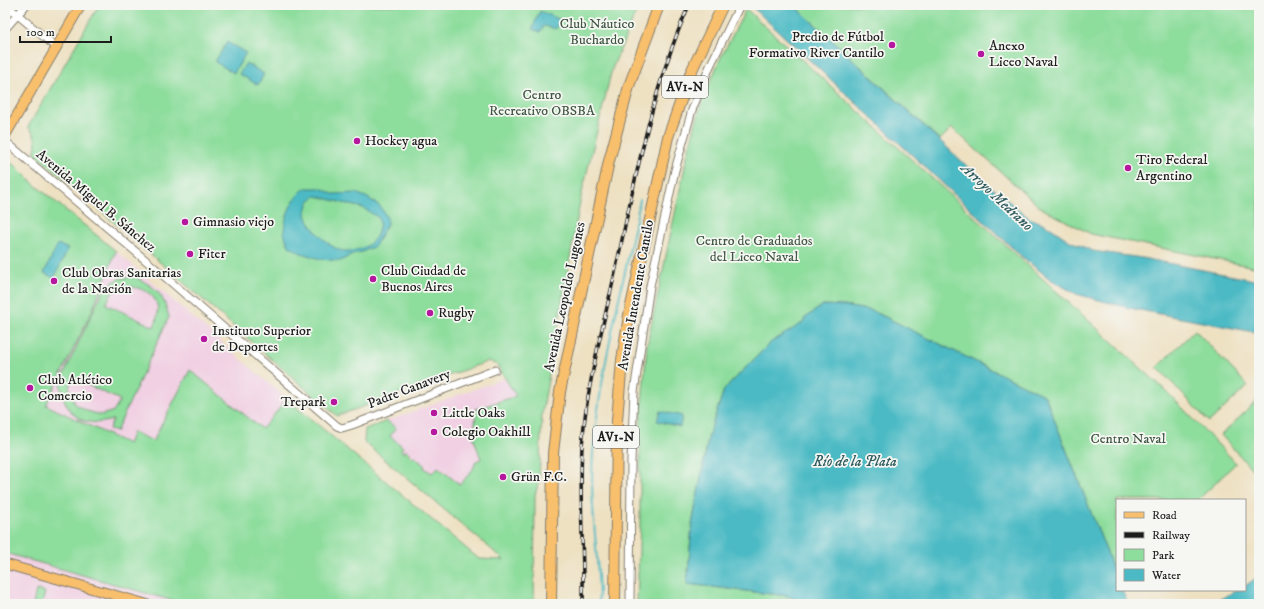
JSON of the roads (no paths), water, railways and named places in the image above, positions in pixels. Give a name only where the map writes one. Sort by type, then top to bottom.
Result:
[{"type":"highway","name":"Avenida Leopoldo Lugones","points":[[551,604],[553,452],[560,392],[611,153],[629,86],[659,5]]},
{"type":"highway","name":"Avenida Intendente Cantilo","points":[[615,604],[617,420],[629,315],[668,137],[691,72],[723,5]]},
{"type":"main road","points":[[5,136],[80,5]]},
{"type":"main road","points":[[5,564],[146,604]]},
{"type":"street","points":[[6,5],[56,47]]},
{"type":"street","points":[[5,30],[26,5]]},
{"type":"street","name":"Avenida Intendente Cantilo","points":[[630,604],[631,461],[634,392],[650,286],[675,170],[692,110],[715,56],[740,5]]},
{"type":"street","name":"Avenida Miguel B. Sánchez","points":[[5,141],[149,263],[333,424]]},
{"type":"street","name":"Padre Canavery","points":[[333,424],[342,428],[352,425],[495,370]]},
{"type":"water","name":"Arroyo Medrano","points":[[750,5],[794,5],[981,179],[1029,218],[1045,224],[1070,241],[1093,251],[1142,258],[1259,281],[1259,333],[1129,308],[1076,294],[1050,279],[1021,256]]},
{"type":"water","points":[[540,11],[561,20],[556,29],[544,26],[540,32],[532,29]]},
{"type":"water","points":[[227,42],[246,53],[234,73],[215,62]]},
{"type":"water","points":[[246,63],[264,74],[258,85],[239,74]]},
{"type":"water","points":[[306,188],[321,188],[333,194],[356,193],[368,198],[380,206],[387,218],[387,224],[375,246],[362,252],[352,254],[341,261],[320,259],[301,253],[289,246],[284,233],[286,219],[290,206],[301,191]],"holes":[[[316,196],[363,208],[379,218],[378,232],[375,238],[366,246],[360,249],[345,251],[334,247],[321,237],[315,231],[307,218],[306,213],[309,201]]]},
{"type":"water","points":[[58,244],[68,249],[54,278],[44,273]]},
{"type":"water","name":"Río de la Plata","points":[[823,305],[844,306],[873,311],[1045,396],[1116,575],[1116,591],[1122,591],[1127,602],[1130,604],[807,604],[788,596],[687,584],[692,525],[709,434],[724,390],[770,343],[804,322],[804,319]]},
{"type":"water","points":[[660,411],[682,416],[680,427],[657,421]]},
{"type":"water","points":[[1259,576],[1259,604],[1211,604],[1235,591],[1246,591],[1246,585]]},
{"type":"waterway","points":[[599,604],[598,566],[592,491],[596,421],[613,326],[640,200]]},
{"type":"railway","points":[[583,604],[581,467],[587,402],[630,201],[646,135],[665,69],[689,5]]},
{"type":"place","name":"Predio de Fútbol Formativo River Cantilo","points":[[892,45]]},
{"type":"place","name":"Anexo Liceo Naval","points":[[981,54]]},
{"type":"place","name":"Hockey agua","points":[[357,141]]},
{"type":"place","name":"Tiro Federal Argentino","points":[[1128,168]]},
{"type":"place","name":"Gimnasio viejo","points":[[185,222]]},
{"type":"place","name":"Fiter","points":[[190,254]]},
{"type":"place","name":"Club Ciudad de Buenos Aires","points":[[373,279]]},
{"type":"place","name":"Club Obras Sanitarias de la Nación","points":[[54,281]]},
{"type":"place","name":"Rugby","points":[[430,313]]},
{"type":"place","name":"Instituto Superior de Deportes","points":[[204,339]]},
{"type":"place","name":"Club Atlético Comercio","points":[[30,388]]},
{"type":"place","name":"Trepark","points":[[334,402]]},
{"type":"place","name":"Little Oaks","points":[[434,413]]},
{"type":"place","name":"Colegio Oakhill","points":[[434,432]]},
{"type":"place","name":"Grün F.C.","points":[[503,477]]},
{"type":"park label","name":"Club Náutico Buchardo","points":[[597,32]]},
{"type":"park label","name":"Centro Recreativo OBSBA","points":[[542,104]]},
{"type":"park label","name":"Centro de Graduados del Liceo Naval","points":[[754,250]]},
{"type":"park label","name":"Centro Naval","points":[[1128,439]]}]
